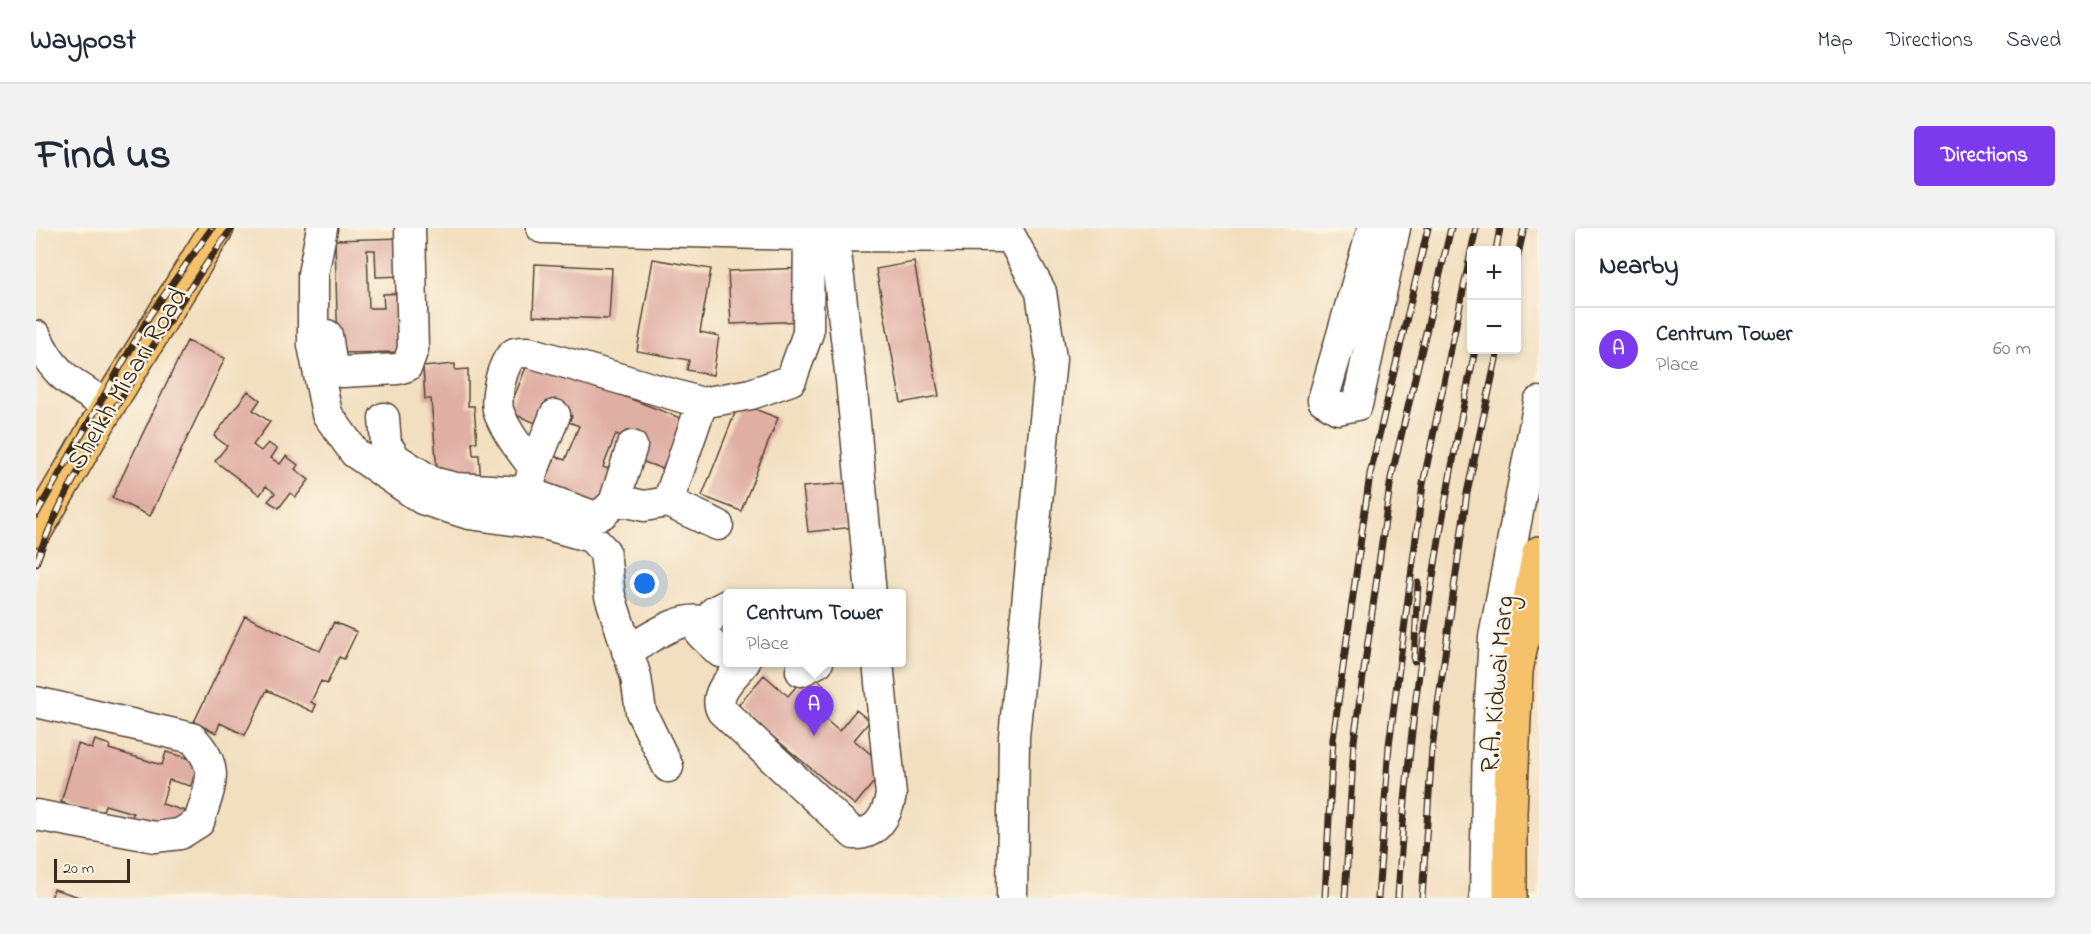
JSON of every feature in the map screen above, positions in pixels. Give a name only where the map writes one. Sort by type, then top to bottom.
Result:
[{"type":"main road","name":"Sheikh Misari Road","points":[[36,530],[108,406],[217,228]]},
{"type":"main road","points":[[1510,898],[1510,813],[1516,671],[1539,553]]},
{"type":"street","points":[[322,228],[313,274],[313,345],[327,414],[355,453],[422,499],[469,514],[548,525],[591,537],[605,552],[610,596],[636,677],[641,712],[668,767]]},
{"type":"street","points":[[333,228],[324,284],[325,314],[329,359],[332,367],[342,372],[398,369],[407,366],[412,357],[410,228]]},
{"type":"street","points":[[542,228],[822,236],[1008,232],[1041,292],[1051,359],[1014,736],[1012,898]]},
{"type":"street","points":[[1373,228],[1323,399],[1338,409],[1357,405],[1395,228]]},
{"type":"street","points":[[782,409],[808,333],[822,236]]},
{"type":"street","points":[[822,236],[851,380],[870,589]]},
{"type":"street","points":[[36,336],[48,361],[59,374],[108,406]]},
{"type":"street","points":[[632,446],[614,503],[602,514],[593,516],[531,480],[497,410],[501,373],[506,362],[516,353],[529,352],[702,403],[751,394],[791,380]]},
{"type":"street","name":"R.A. Kidwai Marg","points":[[1485,898],[1488,735],[1494,637],[1539,402]]},
{"type":"street","points":[[668,502],[702,403]]},
{"type":"street","points":[[531,480],[555,416]]},
{"type":"street","points":[[384,418],[386,444],[396,459],[432,482],[456,488],[531,480]]},
{"type":"street","points":[[614,503],[627,502],[644,506],[668,502],[718,525]]},
{"type":"street","points":[[627,651],[704,620],[704,639],[723,652]]},
{"type":"street","points":[[742,667],[718,696],[718,704],[722,711],[854,834],[864,834],[874,830],[889,805],[891,795],[878,667]]},
{"type":"street","points":[[36,702],[192,738],[207,754],[212,775],[199,822],[180,834],[155,837],[36,815]]},
{"type":"building","points":[[403,238],[403,276],[376,277],[375,250],[367,250],[369,308],[384,308],[383,294],[404,293],[405,352],[338,353],[335,240]]},
{"type":"building","points":[[653,259],[711,269],[700,332],[719,336],[713,375],[687,370],[689,360],[637,351]]},
{"type":"building","points":[[914,262],[939,396],[901,403],[876,269]]},
{"type":"building","points":[[535,264],[612,268],[609,319],[533,316]]},
{"type":"building","points":[[804,268],[807,321],[731,324],[728,271]]},
{"type":"building","points":[[187,341],[225,358],[150,516],[112,498]]},
{"type":"building","points":[[529,360],[683,419],[663,469],[636,459],[641,444],[616,434],[603,467],[612,470],[596,512],[535,488],[548,454],[565,460],[579,426],[569,422],[572,416],[543,405],[536,423],[508,412]]},
{"type":"building","points":[[455,364],[455,370],[468,369],[468,406],[474,406],[477,442],[472,442],[473,455],[479,455],[481,485],[438,482],[431,399],[425,399],[423,367]]},
{"type":"building","points":[[248,391],[260,400],[253,410],[270,422],[253,445],[261,451],[268,443],[277,449],[271,458],[280,464],[286,456],[298,465],[295,469],[309,480],[296,497],[290,493],[279,508],[268,501],[275,493],[266,486],[260,495],[215,461],[227,446],[214,436]]},
{"type":"building","points":[[739,403],[778,418],[741,511],[702,496]]},
{"type":"building","points":[[860,482],[864,526],[808,532],[803,487]]},
{"type":"building","points":[[245,616],[320,651],[334,622],[357,632],[344,659],[339,657],[327,684],[321,681],[311,702],[316,705],[313,712],[267,690],[245,735],[220,723],[216,733],[194,722]]},
{"type":"building","points":[[809,672],[824,685],[807,704],[839,731],[856,710],[870,721],[854,740],[886,767],[855,805],[737,707],[764,675],[788,696]]},
{"type":"building","points":[[95,740],[110,745],[109,749],[162,765],[166,752],[198,761],[191,786],[169,780],[162,804],[185,811],[179,832],[132,818],[133,813],[105,805],[102,815],[61,802],[78,744],[92,749]]},
{"type":"building","points":[[54,889],[82,898],[51,898]]},
{"type":"railway","points":[[36,515],[150,315],[212,228]]},
{"type":"railway","points":[[36,564],[53,520],[86,458],[175,311],[232,228]]},
{"type":"railway","points":[[1325,898],[1333,739],[1370,474],[1428,228]]},
{"type":"railway","points":[[1345,898],[1354,741],[1391,478],[1451,228]]},
{"type":"railway","points":[[1378,898],[1389,745],[1423,484],[1476,228]]},
{"type":"railway","points":[[1497,246],[1500,228]]},
{"type":"railway","points":[[1520,246],[1524,228]]},
{"type":"railway","points":[[1398,898],[1409,760],[1426,622],[1448,486],[1474,354]]},
{"type":"railway","points":[[1422,898],[1432,749],[1467,493],[1497,354]]},
{"type":"railway","points":[[1414,661],[1418,583]]},
{"type":"place","name":"Centrum Tower","points":[[814,736]]}]
